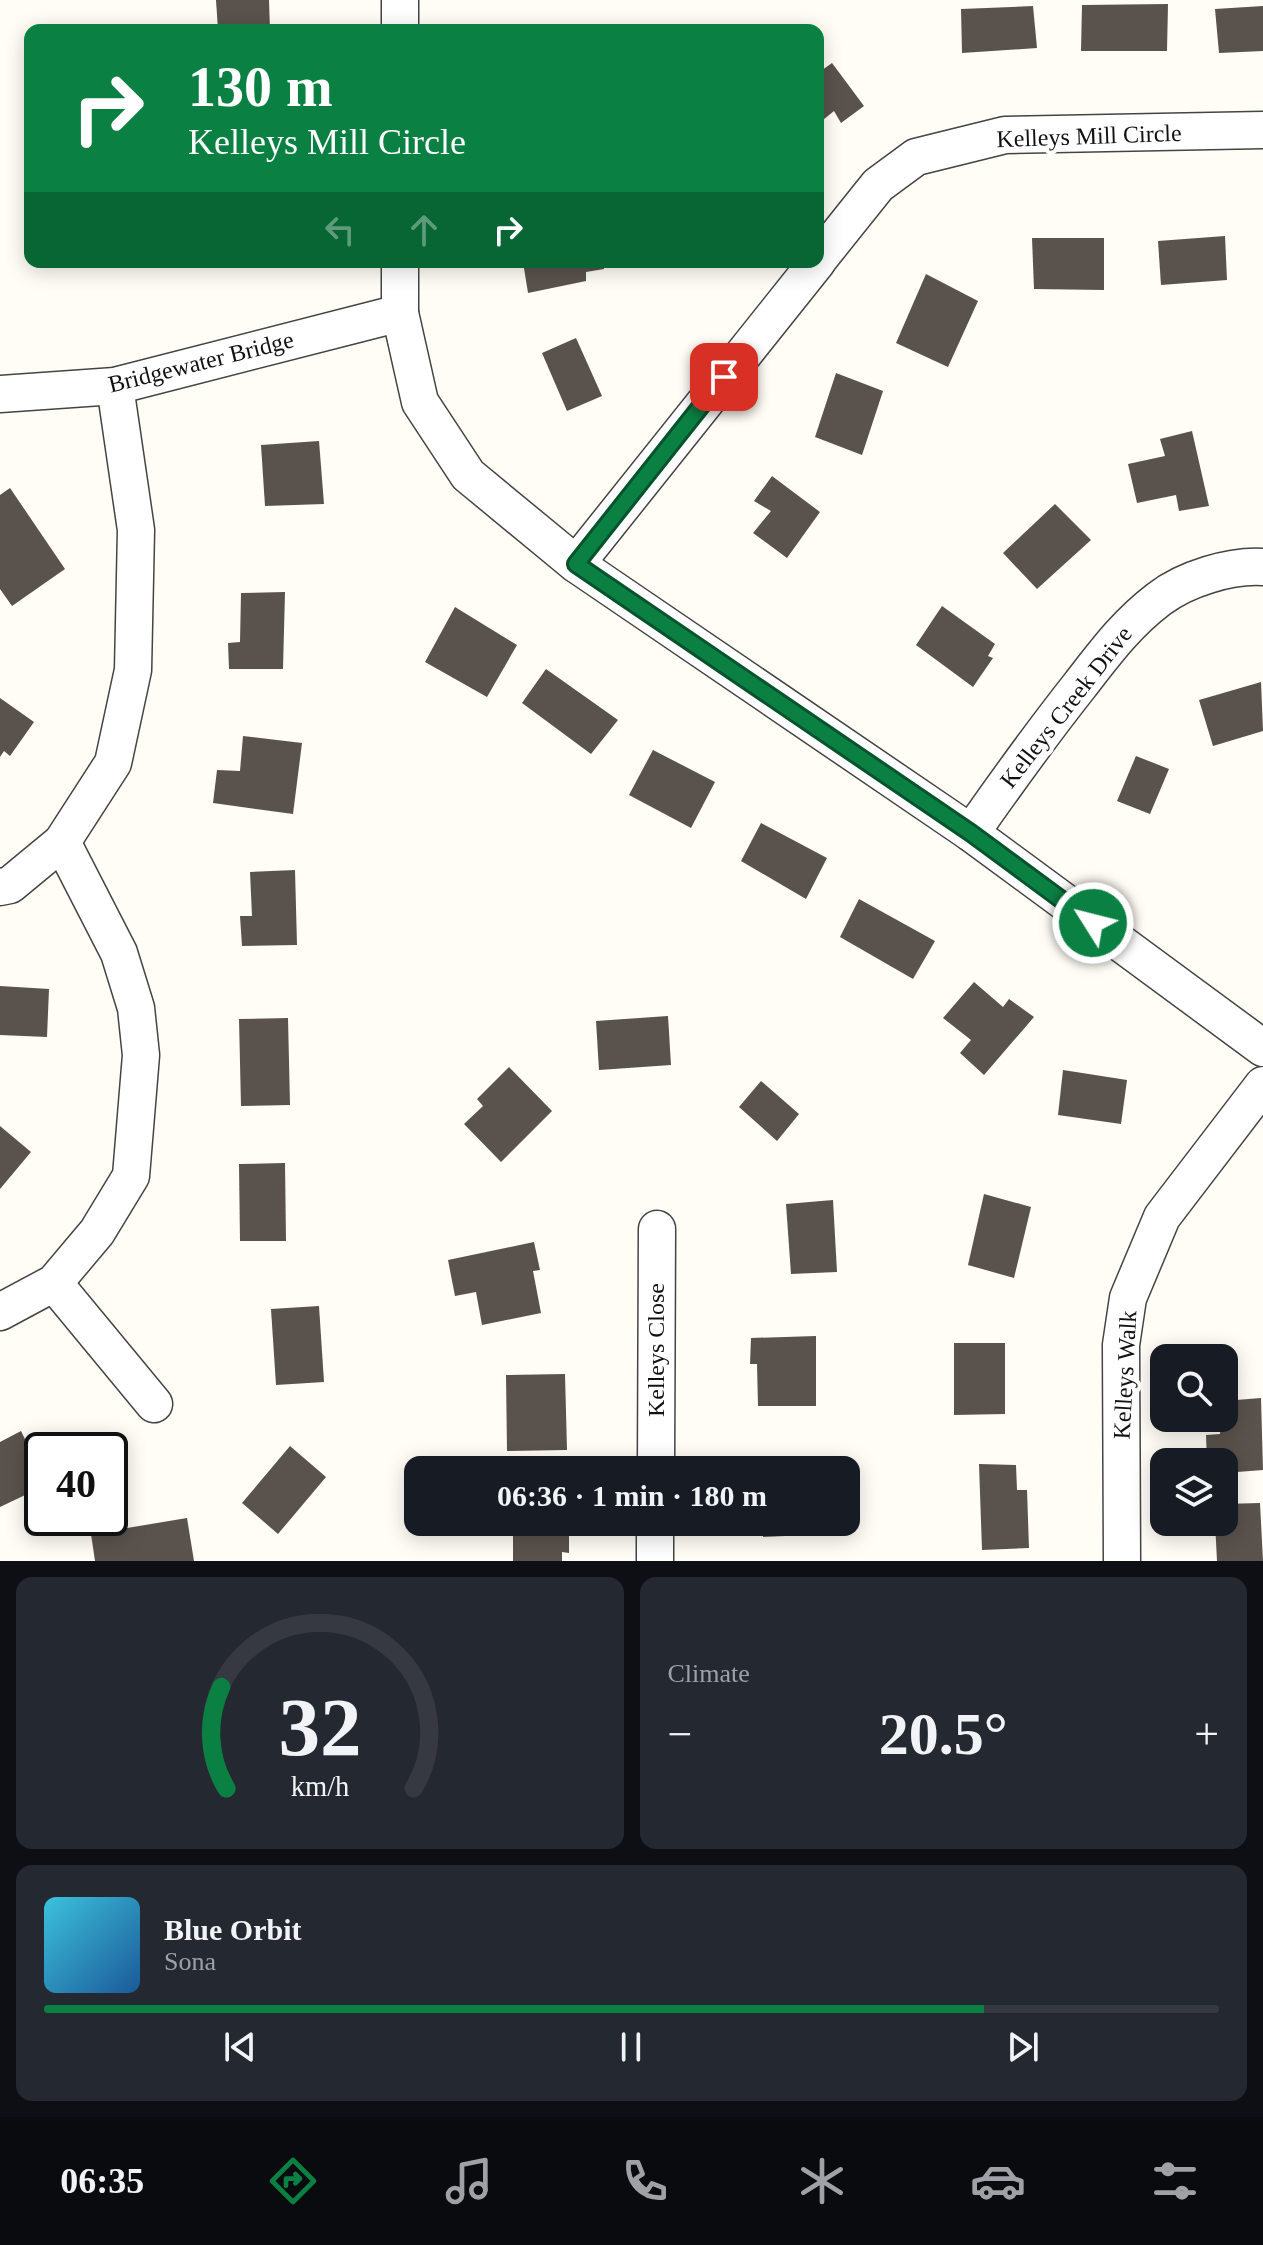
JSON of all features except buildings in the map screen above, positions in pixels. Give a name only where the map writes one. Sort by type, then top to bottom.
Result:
[{"type":"street","points":[[400,0],[400,24]]},
{"type":"street","name":"Kelleys Mill Circle","points":[[824,252],[878,185],[916,157],[1005,135],[1263,130]]},
{"type":"street","points":[[400,268],[400,313],[420,402],[468,475],[576,564],[971,833],[1263,1048]]},
{"type":"street","name":"Kelleys Mill Circle","points":[[576,564],[811,268]]},
{"type":"street","name":"Bridgewater Bridge","points":[[0,394],[115,386],[400,313]]},
{"type":"street","points":[[0,887],[10,885],[62,842],[113,763],[133,670],[136,530],[115,386]]},
{"type":"street","name":"Kelleys Creek Drive","points":[[971,833],[1038,738],[1125,627],[1161,597],[1203,576],[1249,566],[1263,567]]},
{"type":"street","points":[[0,1312],[54,1283],[97,1232],[131,1176],[141,1055],[136,1008],[119,953],[62,842]]},
{"type":"street","name":"Kelleys Walk","points":[[1122,1561],[1121,1345],[1128,1298],[1162,1217],[1263,1085]]},
{"type":"street","name":"Kelleys Close","points":[[656,1456],[657,1229]]},
{"type":"street","points":[[54,1283],[154,1404]]},
{"type":"street","points":[[655,1536],[655,1561]]},
{"type":"route","points":[[724,377],[576,564],[971,833],[1093,923]]}]
